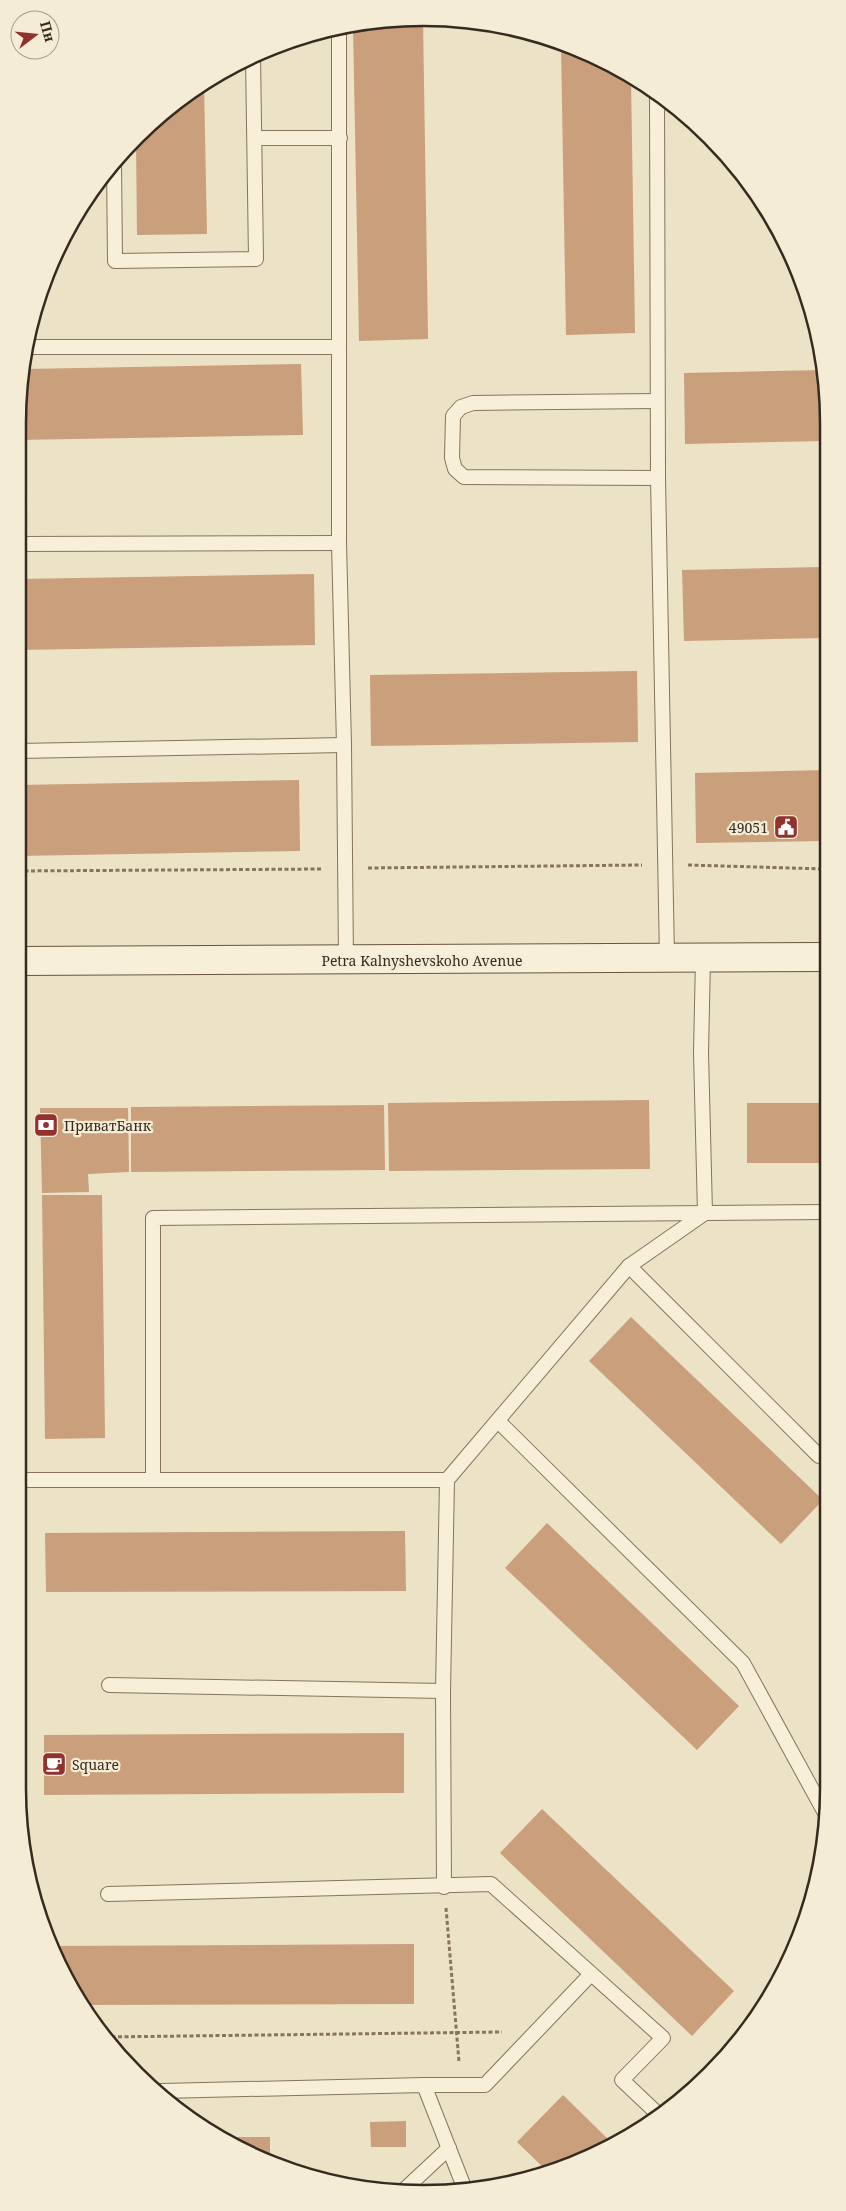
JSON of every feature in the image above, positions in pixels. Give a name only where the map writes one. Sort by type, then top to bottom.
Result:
[{"type":"street","name":"Petra Kalnyshevskoho Avenue","points":[[26,961],[820,958]]},
{"type":"lane","points":[[339,36],[339,544],[344,745],[346,961]]},
{"type":"lane","points":[[114,174],[116,261],[256,259],[254,64]]},
{"type":"lane","points":[[657,103],[657,401],[667,864],[667,958]]},
{"type":"lane","points":[[255,138],[340,138]]},
{"type":"lane","points":[[34,347],[339,347]]},
{"type":"lane","points":[[657,401],[473,403],[461,407],[453,416],[452,458],[455,469],[464,477],[658,478]]},
{"type":"lane","points":[[26,544],[339,544]]},
{"type":"lane","points":[[26,752],[344,745]]},
{"type":"lane","points":[[703,958],[701,1053],[705,1213]]},
{"type":"lane","points":[[152,1480],[154,1218],[820,1212]]},
{"type":"lane","points":[[444,1887],[443,1692],[447,1480],[629,1266],[705,1213]]},
{"type":"lane","points":[[629,1266],[819,1456]]},
{"type":"lane","points":[[498,1421],[743,1663],[819,1803]]},
{"type":"lane","points":[[26,1480],[447,1480]]},
{"type":"lane","points":[[109,1685],[443,1692]]},
{"type":"lane","points":[[108,1894],[444,1887],[490,1884],[663,2038],[622,2080],[654,2110]]},
{"type":"lane","points":[[167,2091],[485,2085],[591,1974]]},
{"type":"lane","points":[[424,2085],[462,2182]]},
{"type":"lane","points":[[409,2184],[449,2148]]},
{"type":"path","points":[[26,871],[667,864],[820,869]]},
{"type":"path","points":[[444,1887],[461,2085]]},
{"type":"path","points":[[114,2037],[536,2031]]},
{"type":"building","points":[[423,26],[428,339],[359,341],[353,33],[397,27]]},
{"type":"building","points":[[561,51],[598,67],[631,85],[635,333],[566,335]]},
{"type":"building","points":[[204,92],[207,234],[137,235],[136,149],[181,108]]},
{"type":"building","points":[[301,364],[303,435],[26,440],[27,397],[30,369]]},
{"type":"building","points":[[816,370],[819,397],[820,441],[685,444],[684,373]]},
{"type":"building","points":[[820,567],[820,638],[684,641],[682,570]]},
{"type":"building","points":[[314,574],[315,645],[26,650],[26,579]]},
{"type":"building","points":[[637,671],[638,742],[371,746],[370,675]]},
{"type":"building","points":[[820,770],[820,841],[696,843],[695,773]]},
{"type":"building","points":[[299,780],[300,851],[26,856],[26,785]]},
{"type":"building","points":[[649,1100],[650,1169],[389,1171],[388,1103]]},
{"type":"building","points":[[747,1103],[820,1103],[820,1163],[747,1163]]},
{"type":"building","points":[[384,1105],[385,1170],[131,1172],[131,1107]]},
{"type":"building","points":[[40,1108],[128,1108],[129,1172],[88,1174],[89,1192],[42,1193]]},
{"type":"building","points":[[42,1195],[102,1195],[105,1438],[45,1439]]},
{"type":"building","points":[[631,1317],[820,1497],[820,1503],[781,1544],[589,1361]]},
{"type":"building","points":[[547,1523],[739,1706],[697,1750],[505,1568]]},
{"type":"building","points":[[405,1531],[406,1591],[46,1592],[45,1533]]},
{"type":"building","points":[[404,1733],[404,1793],[44,1795],[44,1735]]},
{"type":"building","points":[[542,1809],[734,1991],[692,2036],[500,1853]]},
{"type":"building","points":[[414,1944],[414,2004],[91,2005],[79,1986],[59,1946]]},
{"type":"building","points":[[563,2095],[608,2139],[575,2155],[542,2166],[517,2142]]},
{"type":"building","points":[[406,2121],[406,2147],[371,2147],[370,2122]]},
{"type":"building","points":[[235,2137],[270,2137],[270,2155]]},
{"type":"place","name":"49051","points":[[786,827]]},
{"type":"place","name":"ПриватБанк","points":[[46,1125]]},
{"type":"place","name":"Square","points":[[54,1764]]}]
